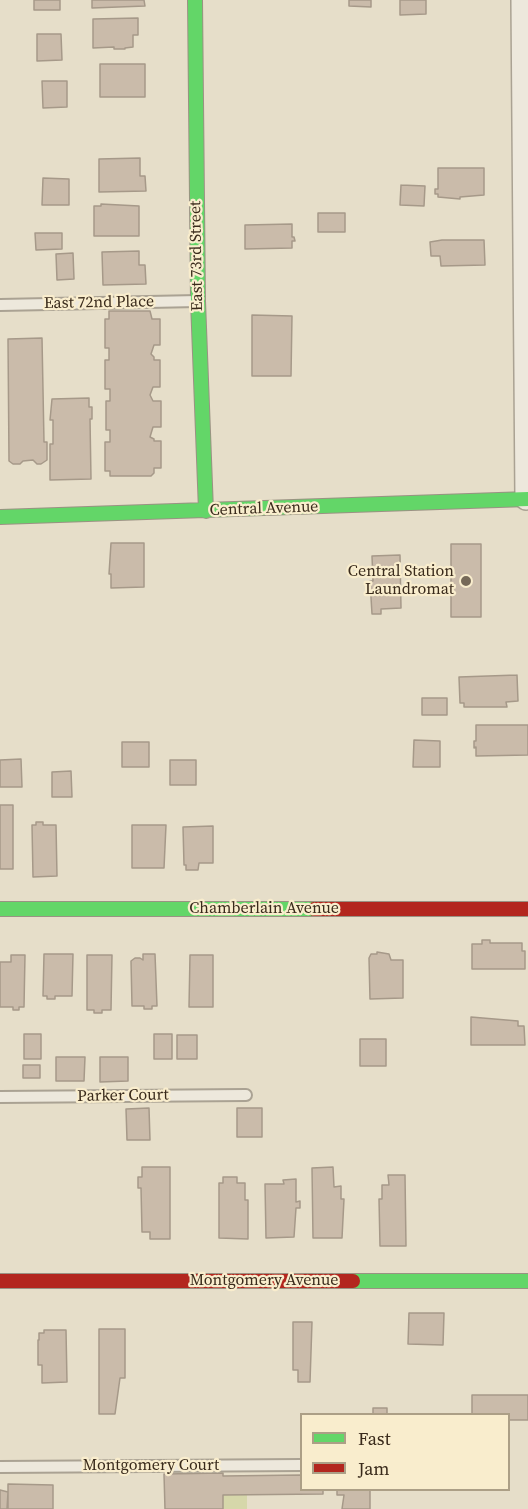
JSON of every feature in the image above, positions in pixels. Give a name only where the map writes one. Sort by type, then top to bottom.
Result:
[{"type":"street","name":"East 73rd Street","points":[[195,0],[198,301],[206,511]]},
{"type":"street","points":[[522,0],[527,499]]},
{"type":"street","name":"Central Avenue","points":[[0,518],[527,499]]},
{"type":"street","name":"Chamberlain Avenue","points":[[0,909],[528,909]]},
{"type":"street","name":"Montgomery Avenue","points":[[0,1281],[528,1281]]},
{"type":"lane","name":"East 72nd Place","points":[[0,304],[198,301]]},
{"type":"lane","name":"Parker Court","points":[[0,1097],[246,1095]]},
{"type":"lane","name":"Montgomery Court","points":[[0,1467],[300,1465]]},
{"type":"green space","points":[[223,1495],[247,1495],[247,1509],[223,1509]]},
{"type":"building","points":[[34,0],[60,0],[60,10],[34,10]]},
{"type":"building","points":[[92,0],[144,0],[145,6],[92,8]]},
{"type":"building","points":[[349,0],[371,0],[371,7],[349,6]]},
{"type":"building","points":[[400,0],[426,0],[426,14],[400,15]]},
{"type":"building","points":[[138,18],[138,35],[133,35],[133,47],[93,48],[93,19]]},
{"type":"building","points":[[37,34],[61,34],[62,60],[37,61]]},
{"type":"building","points":[[100,64],[145,64],[145,97],[100,97]]},
{"type":"building","points":[[42,81],[67,81],[67,107],[43,108]]},
{"type":"building","points":[[140,158],[140,176],[145,176],[146,191],[99,192],[99,159]]},
{"type":"building","points":[[438,168],[484,168],[484,195],[460,197],[460,199],[438,197],[435,189],[438,189]]},
{"type":"building","points":[[43,178],[69,179],[69,205],[42,205]]},
{"type":"building","points":[[401,185],[425,186],[424,206],[400,205]]},
{"type":"building","points":[[101,204],[139,206],[139,236],[94,236],[94,206],[101,206]]},
{"type":"building","points":[[318,213],[345,213],[345,232],[318,232]]},
{"type":"building","points":[[292,224],[292,237],[295,241],[292,241],[292,248],[245,249],[245,225]]},
{"type":"building","points":[[35,233],[62,233],[62,249],[36,250]]},
{"type":"building","points":[[484,240],[485,265],[441,266],[440,256],[431,256],[430,242]]},
{"type":"building","points":[[139,251],[139,265],[145,265],[146,284],[103,285],[102,252]]},
{"type":"building","points":[[73,253],[74,279],[57,280],[56,254]]},
{"type":"building","points":[[109,311],[150,311],[152,319],[160,319],[160,345],[154,345],[151,354],[154,360],[160,360],[160,387],[153,387],[150,395],[153,401],[161,401],[161,427],[153,427],[150,437],[154,441],[161,441],[161,468],[154,468],[151,476],[110,476],[110,471],[105,471],[105,442],[110,442],[110,430],[106,430],[106,401],[110,401],[110,389],[105,389],[105,360],[109,360],[109,348],[105,348],[105,319],[109,319]]},
{"type":"building","points":[[252,315],[292,316],[291,376],[252,376]]},
{"type":"building","points":[[42,338],[44,442],[47,442],[47,460],[41,464],[33,460],[13,464],[9,461],[8,339]]},
{"type":"building","points":[[89,398],[89,407],[92,407],[92,419],[90,419],[91,479],[50,480],[50,444],[53,444],[53,420],[50,420],[52,399]]},
{"type":"building","points":[[111,543],[144,543],[144,587],[111,588],[111,574],[109,574]]},
{"type":"building","name":"Central Station Laundromat","points":[[451,544],[481,544],[481,617],[451,617]]},
{"type":"building","points":[[400,555],[401,608],[381,609],[381,614],[372,614],[370,581],[373,581],[372,556]]},
{"type":"building","points":[[517,675],[518,701],[506,702],[507,707],[464,707],[464,703],[460,703],[459,677]]},
{"type":"building","points":[[422,698],[447,698],[447,715],[422,715]]},
{"type":"building","points":[[476,725],[528,725],[528,755],[476,756],[474,741],[476,741]]},
{"type":"building","points":[[414,740],[440,741],[440,767],[413,767]]},
{"type":"building","points":[[122,742],[149,742],[149,767],[122,767]]},
{"type":"building","points":[[21,759],[22,787],[0,787],[0,760]]},
{"type":"building","points":[[170,760],[196,760],[196,785],[170,785]]},
{"type":"building","points":[[71,771],[72,797],[52,797],[52,772]]},
{"type":"building","points":[[0,805],[13,805],[13,869],[0,869]]},
{"type":"building","points":[[36,822],[43,822],[43,825],[56,825],[57,876],[33,877],[32,825],[36,825]]},
{"type":"building","points":[[132,825],[166,825],[164,868],[132,868]]},
{"type":"building","points":[[213,826],[213,863],[199,863],[198,870],[186,870],[183,827]]},
{"type":"building","points":[[482,940],[490,940],[490,943],[522,943],[522,951],[525,951],[525,969],[472,969],[472,944],[482,944]]},
{"type":"building","points":[[377,952],[389,954],[391,960],[403,960],[403,998],[370,999],[369,958],[371,954],[377,954]]},
{"type":"building","points":[[44,954],[73,954],[72,996],[55,996],[55,999],[47,999],[47,996],[43,996]]},
{"type":"building","points":[[143,954],[155,954],[157,1006],[152,1006],[152,1009],[132,1006],[131,961],[135,958],[143,960]]},
{"type":"building","points":[[11,955],[25,955],[24,1007],[19,1007],[19,1010],[13,1010],[13,1007],[0,1007],[0,962],[11,962]]},
{"type":"building","points":[[87,955],[112,955],[111,1010],[94,1013],[94,1010],[87,1010]]},
{"type":"building","points":[[190,955],[213,955],[213,1007],[189,1007]]},
{"type":"building","points":[[471,1017],[518,1021],[518,1026],[524,1026],[525,1045],[471,1045]]},
{"type":"building","points":[[24,1034],[41,1034],[41,1059],[24,1059]]},
{"type":"building","points":[[154,1034],[172,1034],[172,1059],[154,1059]]},
{"type":"building","points":[[177,1035],[197,1035],[197,1059],[177,1059]]},
{"type":"building","points":[[360,1039],[386,1039],[386,1066],[360,1066]]},
{"type":"building","points":[[56,1057],[85,1057],[84,1081],[56,1081]]},
{"type":"building","points":[[100,1057],[128,1057],[128,1081],[100,1082]]},
{"type":"building","points":[[23,1065],[40,1065],[40,1078],[23,1078]]},
{"type":"building","points":[[149,1108],[150,1140],[127,1140],[126,1109]]},
{"type":"building","points":[[237,1108],[262,1108],[262,1137],[237,1137]]},
{"type":"building","points":[[142,1167],[170,1167],[170,1239],[150,1239],[150,1232],[142,1232],[141,1188],[138,1188],[138,1177],[142,1177]]},
{"type":"building","points":[[333,1167],[334,1187],[341,1186],[341,1199],[344,1199],[342,1238],[313,1238],[312,1168]]},
{"type":"building","points":[[388,1175],[405,1175],[406,1246],[380,1246],[379,1199],[382,1199],[382,1185],[389,1185]]},
{"type":"building","points":[[223,1177],[237,1177],[237,1183],[245,1183],[245,1200],[248,1200],[248,1239],[219,1238],[219,1183],[223,1183]]},
{"type":"building","points":[[296,1179],[296,1202],[300,1201],[300,1208],[296,1208],[294,1237],[266,1238],[265,1184],[284,1184],[283,1180]]},
{"type":"building","points":[[409,1313],[444,1313],[443,1345],[408,1344]]},
{"type":"building","points":[[293,1322],[312,1322],[310,1382],[298,1382],[298,1370],[293,1370]]},
{"type":"building","points":[[99,1329],[125,1329],[125,1378],[120,1378],[115,1414],[99,1414]]},
{"type":"building","points":[[44,1330],[66,1330],[67,1382],[42,1383],[42,1365],[38,1365],[38,1340],[39,1333],[44,1333]]},
{"type":"building","points":[[472,1395],[528,1395],[528,1420],[510,1420],[510,1413],[472,1413]]},
{"type":"building","points":[[373,1408],[387,1408],[387,1413],[373,1413]]},
{"type":"building","points":[[164,1474],[300,1475],[300,1491],[323,1491],[323,1494],[223,1495],[223,1509],[165,1509]]},
{"type":"building","points":[[8,1484],[53,1485],[53,1509],[8,1509]]},
{"type":"building","points":[[0,1490],[8,1492],[7,1509],[0,1509]]},
{"type":"building","points":[[337,1491],[370,1491],[370,1509],[342,1509],[344,1495],[337,1495]]},
{"type":"traffic: fast","points":[[195,0],[198,301],[206,511]]},
{"type":"traffic: fast","points":[[0,517],[528,499]]},
{"type":"traffic: fast","points":[[0,909],[314,909]]},
{"type":"traffic: fast","points":[[353,1281],[528,1281]]},
{"type":"traffic: jam","points":[[314,909],[528,909]]},
{"type":"traffic: jam","points":[[0,1281],[353,1281]]},
{"type":"place","name":"Central Station Laundromat","points":[[466,581]]}]
